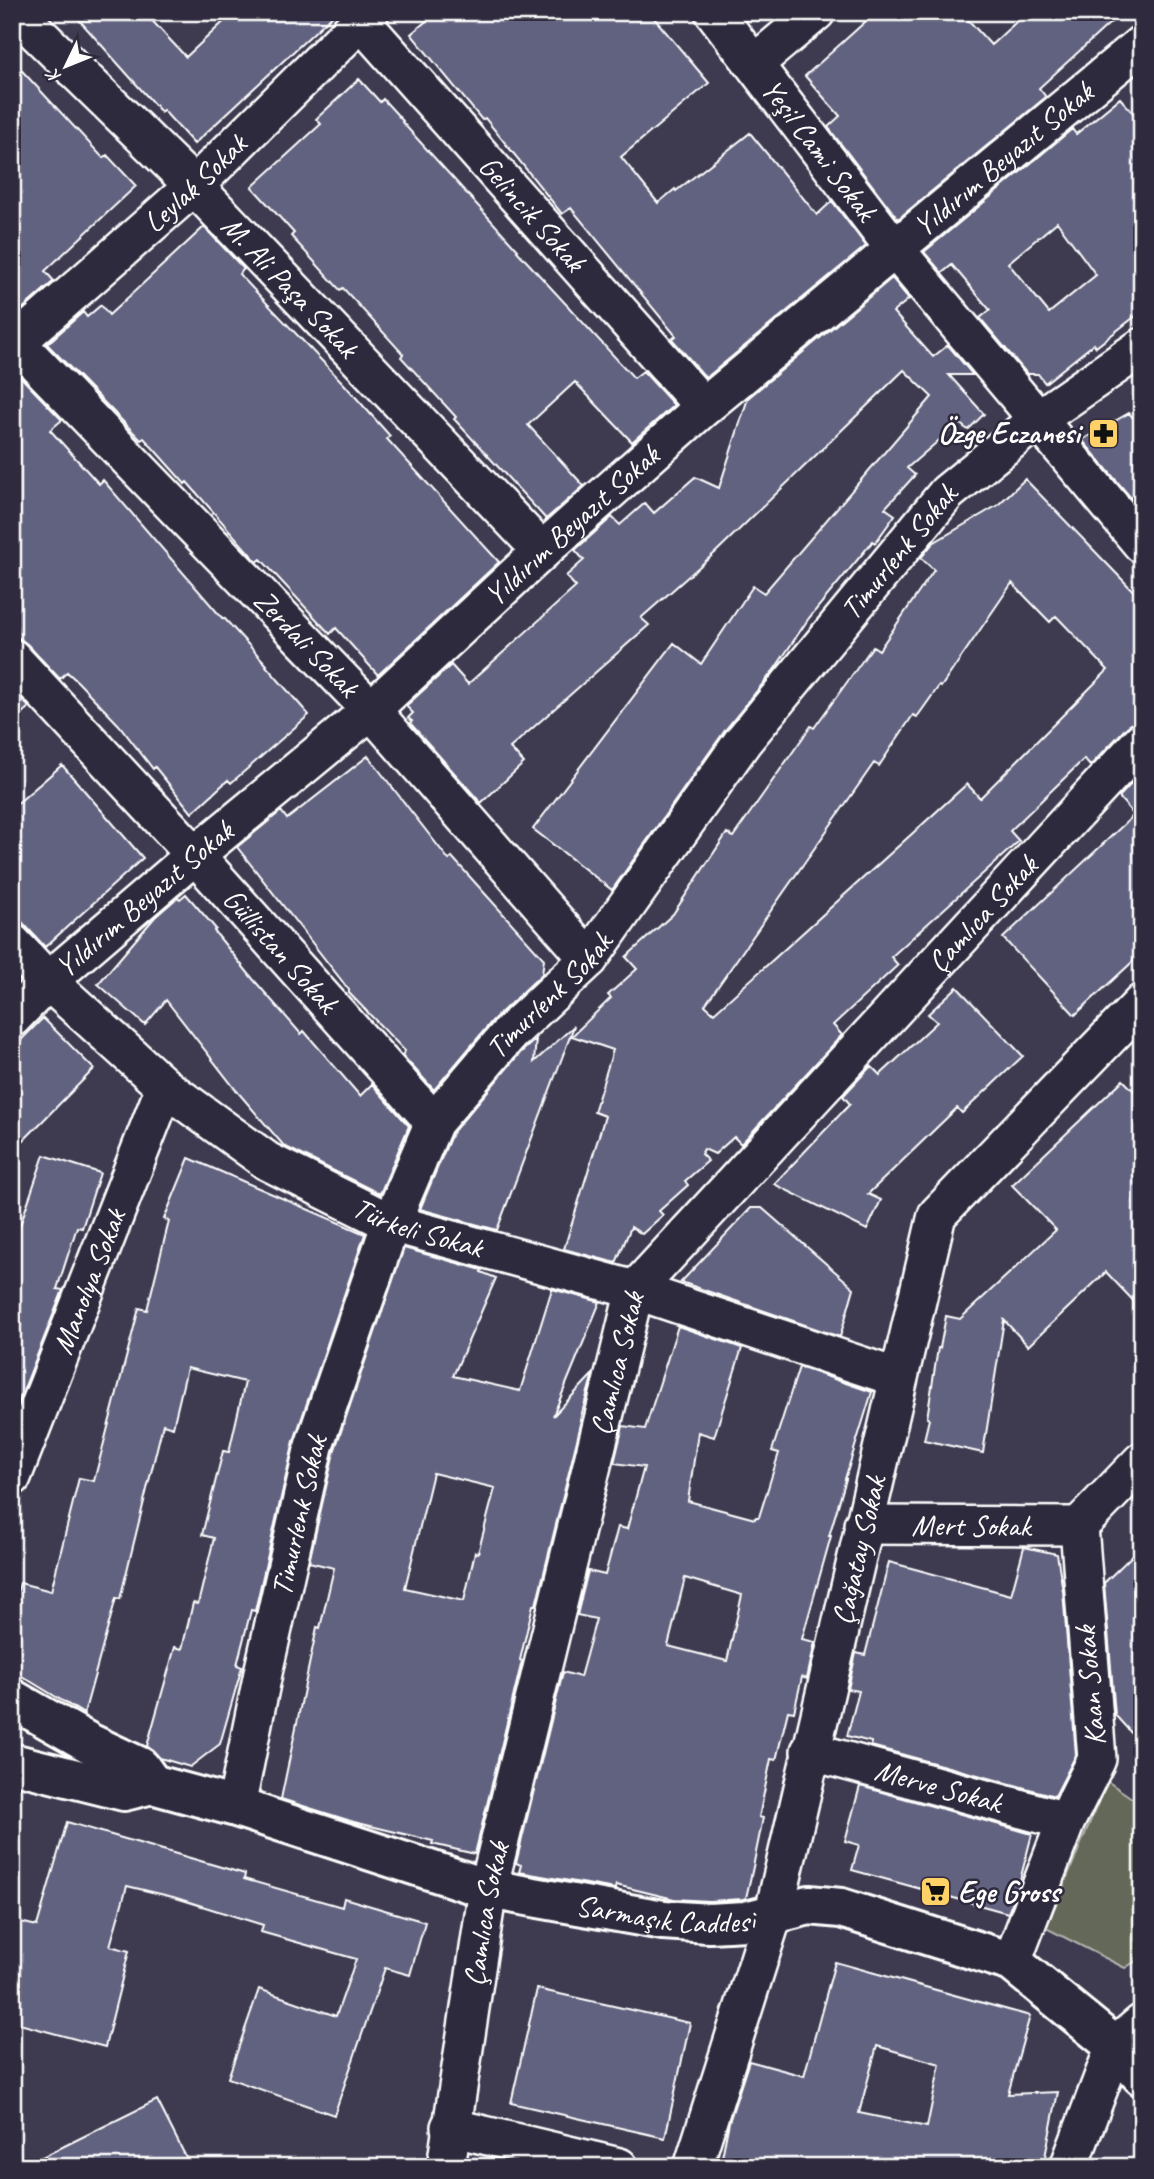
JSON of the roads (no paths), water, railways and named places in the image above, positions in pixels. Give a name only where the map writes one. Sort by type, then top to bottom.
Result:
[{"type":"main road","name":"Sarmaşık Caddesi","points":[[12,1699],[91,1744],[140,1767],[152,1784]]},
{"type":"main road","name":"Sarmaşık Caddesi","points":[[12,1763],[124,1791],[152,1784],[236,1807],[488,1889],[663,1920],[709,1923],[746,1921],[809,1905],[841,1908],[1012,1962],[1128,2035],[1142,2076]]},
{"type":"street","name":"Yeşil Cami Sokak","points":[[714,12],[894,247],[1142,544]]},
{"type":"street","points":[[754,62],[816,12]]},
{"type":"street","name":"Leylak Sokak","points":[[14,342],[194,186],[365,16]]},
{"type":"street","name":"Gelincik Sokak","points":[[365,16],[704,407]]},
{"type":"street","name":"M. Ali Paşa Sokak","points":[[31,30],[194,186],[542,551]]},
{"type":"street","name":"Yıldırım Beyazıt Sokak","points":[[12,1018],[48,981],[371,710],[542,551],[704,407],[1142,44]]},
{"type":"street","name":"Zerdali Sokak","points":[[14,342],[371,710],[589,959]]},
{"type":"street","name":"Timurlenk Sokak","points":[[236,1807],[314,1447],[391,1223],[434,1122],[509,1034],[589,959],[743,741],[947,493],[1038,419],[1142,347]]},
{"type":"street","name":"Güllistan Sokak","points":[[12,658],[195,855],[434,1122]]},
{"type":"street","name":"Çamlıca Sokak","points":[[446,2167],[488,1889],[635,1290],[1142,741]]},
{"type":"street","name":"Türkeli Sokak","points":[[12,943],[48,981],[165,1087],[267,1161],[391,1223],[635,1290],[898,1378]]},
{"type":"street","name":"Çağatay Sokak","points":[[693,2167],[774,1912],[937,1216],[1142,1003]]},
{"type":"street","name":"Manolya Sokak","points":[[12,1477],[165,1087]]},
{"type":"street","points":[[1079,1526],[1142,1461]]},
{"type":"street","name":"Mert Sokak","points":[[863,1525],[1079,1526]]},
{"type":"street","name":"Kaan Sokak","points":[[1012,1962],[1066,1821],[1097,1759],[1079,1526]]},
{"type":"street","name":"Merve Sokak","points":[[810,1751],[1066,1821]]},
{"type":"street","points":[[1069,2167],[1128,2035]]},
{"type":"street","points":[[450,2127],[619,2167]]},
{"type":"place","name":"Özge Eczanesi","points":[[1103,433]]},
{"type":"place","name":"Ege Gross","points":[[935,1892]]}]
